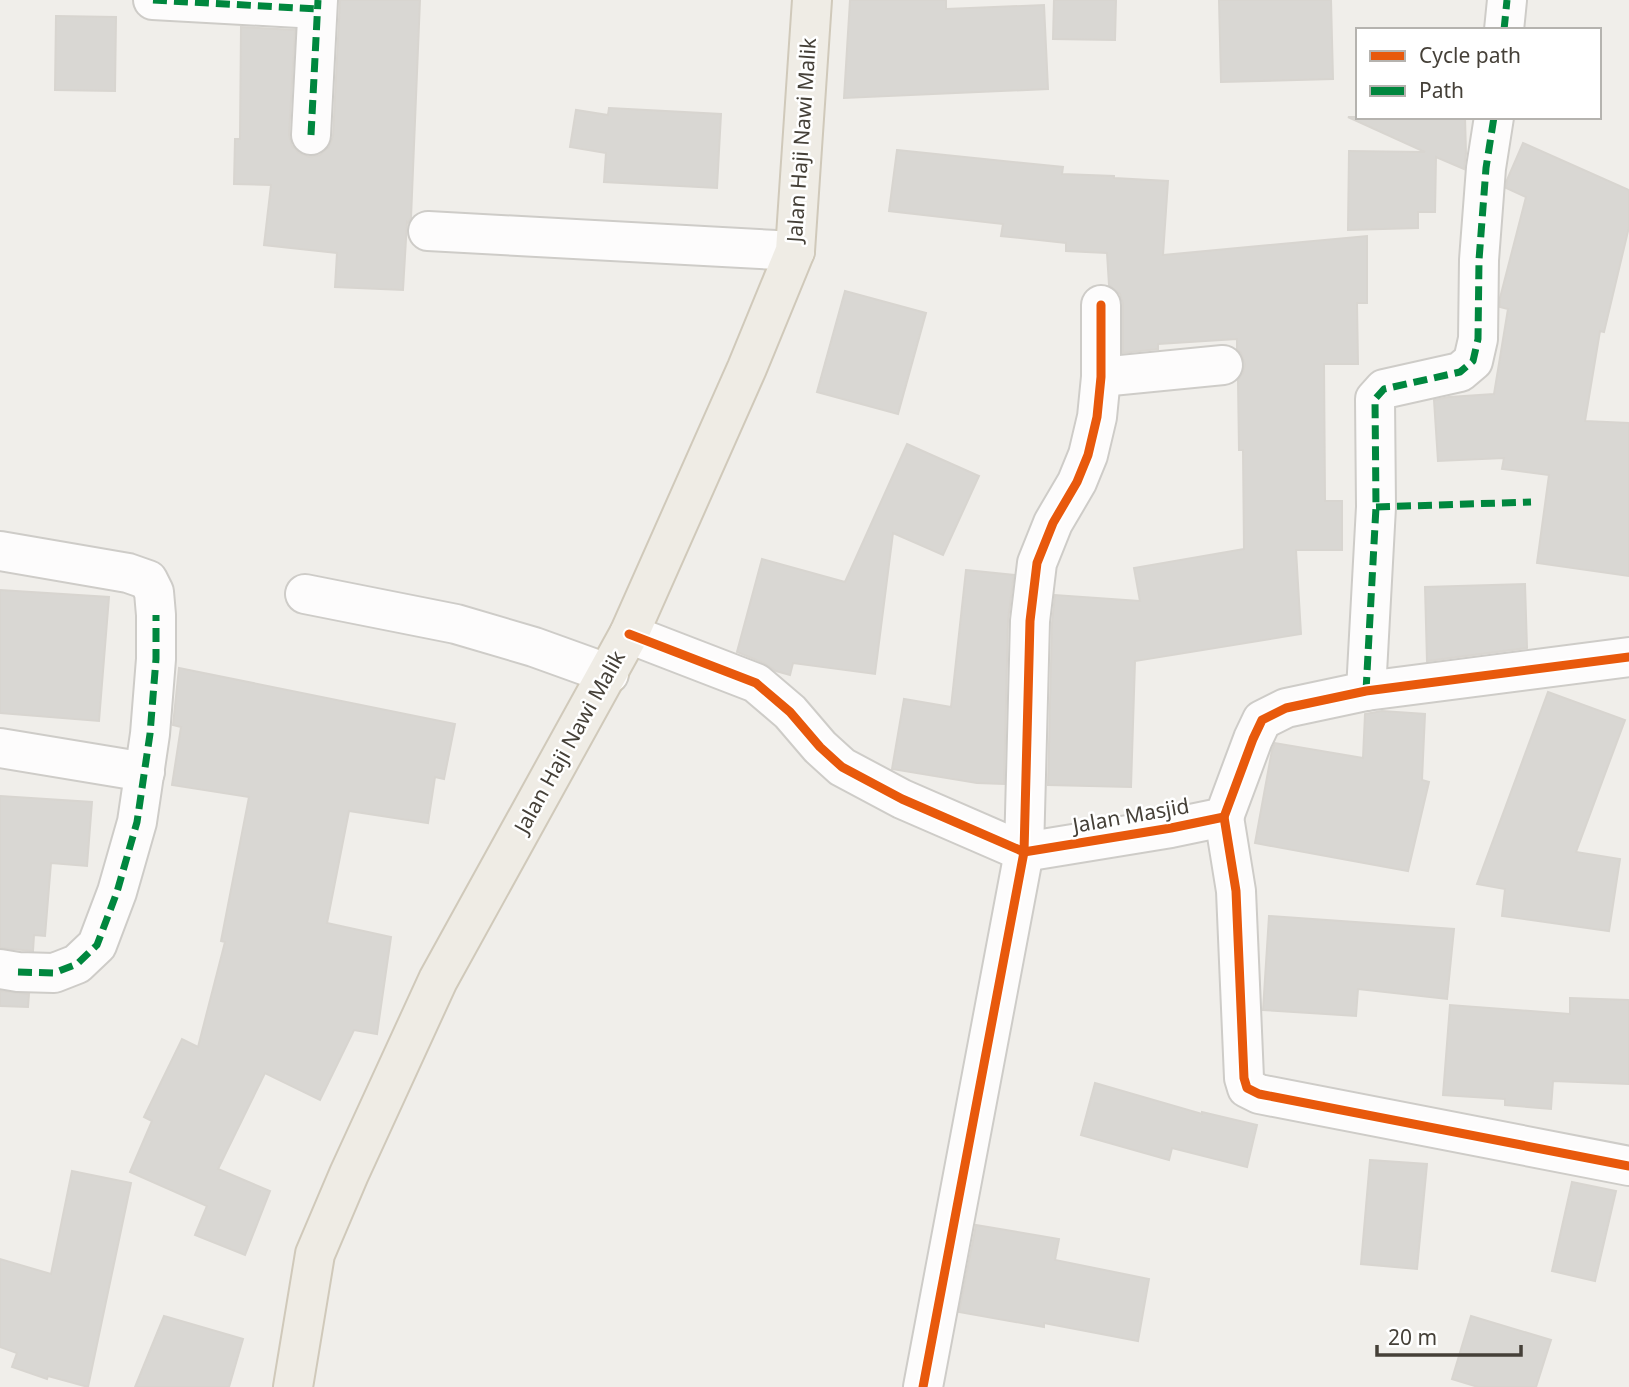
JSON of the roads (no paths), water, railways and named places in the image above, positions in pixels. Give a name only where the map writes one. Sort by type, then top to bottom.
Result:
[{"type":"main road","name":"Jalan Haji Nawi Malik","points":[[293,1387],[315,1254],[349,1174],[438,981],[629,634],[747,368],[795,251],[812,0]]},
{"type":"street","points":[[153,0],[318,5],[311,135]]},
{"type":"street","points":[[1504,28],[1507,0]]},
{"type":"street","points":[[1366,691],[1376,507],[1375,399],[1384,389],[1460,372],[1473,361],[1478,339],[1479,260],[1486,168],[1494,119]]},
{"type":"street","points":[[428,231],[795,251]]},
{"type":"street","points":[[923,1387],[1024,852],[1030,621],[1037,563],[1053,523],[1077,482],[1088,455],[1097,417],[1101,377],[1101,305]]},
{"type":"street","points":[[1101,377],[1223,365]]},
{"type":"street","points":[[0,551],[128,573],[148,580],[154,592],[156,615],[156,659],[145,772],[137,822],[117,892],[97,946],[77,964],[54,973],[9,970]]},
{"type":"street","points":[[305,594],[456,624],[534,647],[609,674]]},
{"type":"street","points":[[629,634],[756,683],[789,712],[842,767],[902,799],[1024,852]]},
{"type":"street","points":[[1629,657],[1366,691],[1286,708],[1262,720],[1224,817],[1236,891],[1244,1078],[1247,1088],[1259,1094],[1629,1166]]},
{"type":"street","points":[[0,748],[145,772]]},
{"type":"street","name":"Jalan Masjid","points":[[1024,852],[1224,817]]}]
